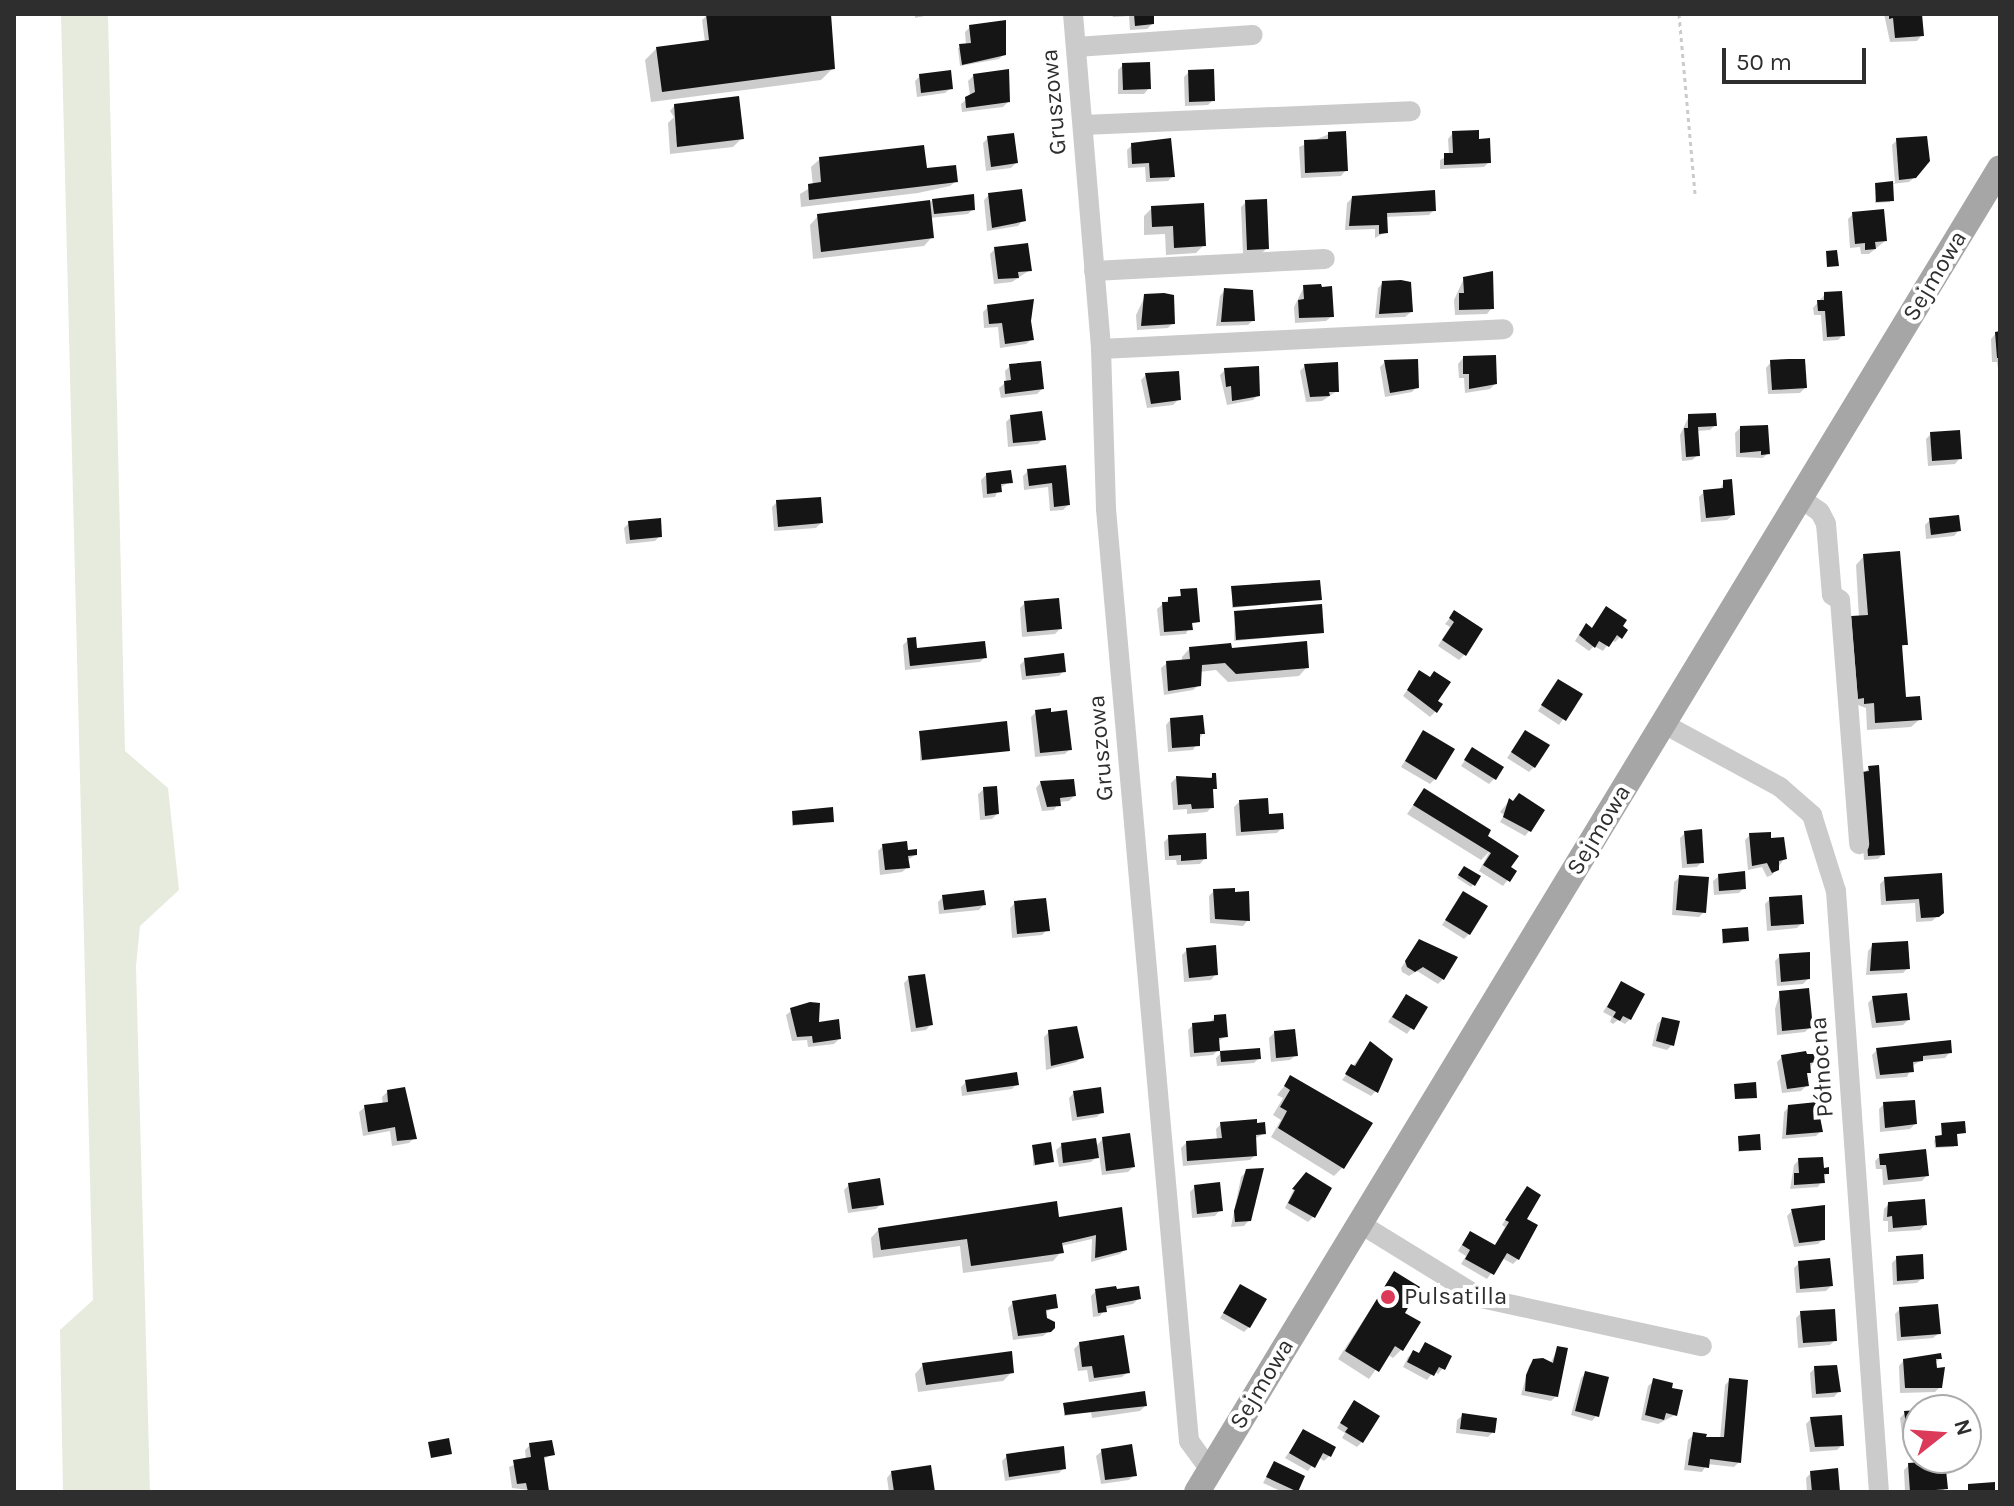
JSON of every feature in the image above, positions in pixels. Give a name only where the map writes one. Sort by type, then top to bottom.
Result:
[{"type":"main road","name":"Sejmowa","points":[[1203,1481],[2000,168]]},
{"type":"street","name":"Gruszowa","points":[[1073,14],[1101,349],[1106,509],[1189,1441],[1203,1481]]},
{"type":"street","points":[[1076,47],[1253,35]]},
{"type":"street","points":[[1083,125],[1411,111]]},
{"type":"street","points":[[1094,271],[1325,259]]},
{"type":"street","points":[[1101,349],[1504,329]]},
{"type":"street","points":[[1800,498],[1820,512],[1826,524],[1832,595],[1840,600],[1859,844]]},
{"type":"street","name":"Północna","points":[[1664,724],[1780,787],[1812,815],[1836,891],[1879,1492]]},
{"type":"street","points":[[1359,1223],[1481,1298],[1702,1346]]},
{"type":"path","points":[[1679,14],[1695,193]]},
{"type":"shaded area","points":[[61,14],[108,14],[125,751],[168,788],[179,890],[140,926],[136,966],[150,1492],[63,1492],[60,1330],[93,1300]]},
{"type":"building","points":[[706,14],[831,14],[835,69],[662,92],[656,47],[709,40]]},
{"type":"building","points":[[1134,14],[1154,14],[1154,24],[1135,26]]},
{"type":"building","points":[[1889,14],[1922,14],[1924,36],[1895,38],[1893,18],[1889,19]]},
{"type":"building","points":[[1006,20],[1006,55],[962,65],[959,44],[971,43],[969,25]]},
{"type":"building","points":[[1150,62],[1151,89],[1123,90],[1122,63]]},
{"type":"building","points":[[1009,69],[1010,102],[966,108],[965,97],[975,92],[973,74]]},
{"type":"building","points":[[1214,69],[1215,101],[1189,102],[1188,70]]},
{"type":"building","points":[[951,70],[953,89],[921,93],[919,74]]},
{"type":"building","points":[[739,96],[744,139],[677,147],[674,104]]},
{"type":"building","points":[[1479,130],[1479,139],[1490,138],[1491,163],[1444,165],[1444,153],[1453,153],[1452,131]]},
{"type":"building","points":[[1346,131],[1348,171],[1305,173],[1304,140],[1328,139],[1328,132]]},
{"type":"building","points":[[1014,133],[1018,163],[991,167],[987,136]]},
{"type":"building","points":[[1927,136],[1930,161],[1916,178],[1899,180],[1896,138]]},
{"type":"building","points":[[1171,138],[1175,177],[1150,178],[1149,163],[1132,164],[1131,143]]},
{"type":"building","points":[[924,145],[927,168],[956,165],[958,182],[809,200],[808,184],[821,182],[819,157]]},
{"type":"building","points":[[1893,181],[1894,201],[1876,202],[1875,183]]},
{"type":"building","points":[[1022,189],[1026,221],[992,228],[988,193]]},
{"type":"building","points":[[1435,190],[1436,211],[1387,213],[1388,233],[1379,234],[1379,225],[1349,226],[1352,196]]},
{"type":"building","points":[[974,194],[975,210],[934,214],[932,199]]},
{"type":"building","points":[[1267,199],[1269,249],[1247,250],[1245,200]]},
{"type":"building","points":[[930,200],[934,238],[821,252],[817,214]]},
{"type":"building","points":[[1204,203],[1206,246],[1174,248],[1173,226],[1152,227],[1151,206]]},
{"type":"building","points":[[1884,209],[1887,241],[1875,242],[1876,249],[1865,250],[1865,243],[1855,244],[1852,212]]},
{"type":"building","points":[[1028,243],[1032,271],[1018,272],[1019,278],[998,279],[994,247]]},
{"type":"building","points":[[1837,250],[1839,266],[1827,267],[1826,251]]},
{"type":"building","points":[[1493,271],[1494,309],[1459,310],[1459,293],[1464,293],[1463,277]]},
{"type":"building","points":[[1382,281],[1411,282],[1413,312],[1379,314]]},
{"type":"building","points":[[1321,284],[1322,287],[1332,286],[1334,317],[1299,318],[1298,300],[1304,299],[1303,285]]},
{"type":"building","points":[[1224,288],[1253,290],[1255,321],[1221,322]]},
{"type":"building","points":[[1842,291],[1845,336],[1827,337],[1825,311],[1818,311],[1817,300],[1824,300],[1824,292]]},
{"type":"building","points":[[1144,294],[1174,295],[1175,324],[1141,326]]},
{"type":"building","points":[[1034,299],[1031,321],[1034,340],[1005,344],[1002,323],[989,324],[987,305]]},
{"type":"building","points":[[2000,331],[2000,358],[1997,358],[1995,332]]},
{"type":"building","points":[[1496,355],[1497,384],[1469,389],[1469,374],[1463,374],[1463,356]]},
{"type":"building","points":[[1418,359],[1419,388],[1390,393],[1384,360]]},
{"type":"building","points":[[1805,359],[1807,388],[1772,390],[1770,360]]},
{"type":"building","points":[[1041,361],[1044,389],[1005,394],[1004,381],[1011,380],[1009,364]]},
{"type":"building","points":[[1338,362],[1339,392],[1329,392],[1330,396],[1310,397],[1304,364]]},
{"type":"building","points":[[1259,366],[1260,396],[1232,401],[1231,386],[1226,387],[1224,368]]},
{"type":"building","points":[[1179,371],[1181,400],[1151,404],[1145,373]]},
{"type":"building","points":[[1042,411],[1046,440],[1013,443],[1010,415]]},
{"type":"building","points":[[1716,413],[1717,426],[1698,427],[1700,456],[1686,457],[1684,428],[1688,428],[1688,414]]},
{"type":"building","points":[[1768,425],[1770,454],[1761,455],[1761,451],[1740,453],[1740,426]]},
{"type":"building","points":[[1960,430],[1962,459],[1932,461],[1930,432]]},
{"type":"building","points":[[1066,465],[1070,505],[1054,507],[1052,483],[1029,486],[1027,469]]},
{"type":"building","points":[[1011,470],[1013,483],[1001,484],[1002,492],[987,494],[986,473]]},
{"type":"building","points":[[1732,479],[1735,515],[1706,518],[1703,490],[1723,488],[1723,480]]},
{"type":"building","points":[[821,497],[823,523],[778,527],[776,500]]},
{"type":"building","points":[[1959,515],[1961,531],[1931,535],[1929,518]]},
{"type":"building","points":[[661,518],[662,537],[630,540],[628,521]]},
{"type":"building","points":[[1900,551],[1908,645],[1902,645],[1906,697],[1920,696],[1922,720],[1875,723],[1874,703],[1864,704],[1864,698],[1858,699],[1851,616],[1868,615],[1863,554]]},
{"type":"building","points":[[1320,580],[1322,600],[1233,607],[1231,586]]},
{"type":"building","points":[[1197,588],[1200,622],[1192,623],[1193,630],[1164,632],[1162,602],[1168,602],[1168,597],[1181,596],[1180,589]]},
{"type":"building","points":[[1059,598],[1062,629],[1027,632],[1024,601]]},
{"type":"building","points":[[1322,604],[1324,633],[1236,640],[1234,611]]},
{"type":"building","points":[[1606,606],[1627,620],[1623,626],[1628,630],[1622,639],[1617,635],[1609,647],[1599,641],[1595,648],[1579,635],[1586,623],[1592,628]]},
{"type":"building","points":[[1454,610],[1483,629],[1466,656],[1442,640],[1454,622],[1449,618]]},
{"type":"building","points":[[916,637],[917,648],[985,641],[987,658],[910,666],[907,638]]},
{"type":"building","points":[[1307,641],[1309,668],[1236,674],[1225,663],[1202,665],[1201,686],[1168,691],[1166,661],[1190,659],[1189,647],[1231,643],[1232,648]]},
{"type":"building","points":[[1064,653],[1066,672],[1026,676],[1024,658]]},
{"type":"building","points":[[1419,670],[1430,677],[1434,671],[1451,682],[1438,701],[1443,704],[1437,713],[1407,690]]},
{"type":"building","points":[[1558,679],[1583,694],[1566,721],[1541,705]]},
{"type":"building","points":[[1051,708],[1051,712],[1067,710],[1072,750],[1040,753],[1035,710]]},
{"type":"building","points":[[1203,715],[1205,734],[1200,734],[1200,746],[1172,748],[1170,718]]},
{"type":"building","points":[[1007,721],[1010,751],[922,760],[919,731]]},
{"type":"building","points":[[1423,730],[1455,749],[1436,780],[1405,761]]},
{"type":"building","points":[[1525,730],[1550,745],[1535,768],[1511,752]]},
{"type":"building","points":[[1472,747],[1504,767],[1496,780],[1464,760]]},
{"type":"building","points":[[1879,765],[1885,855],[1868,856],[1862,772],[1869,771],[1868,766]]},
{"type":"building","points":[[1212,773],[1216,773],[1217,789],[1213,789],[1214,808],[1192,809],[1191,804],[1178,805],[1176,776],[1212,778]]},
{"type":"building","points":[[1074,779],[1076,796],[1060,798],[1061,806],[1047,807],[1040,781]]},
{"type":"building","points":[[997,786],[999,814],[985,816],[983,787]]},
{"type":"building","points":[[1424,788],[1491,830],[1488,836],[1519,856],[1511,867],[1517,871],[1510,882],[1483,865],[1491,853],[1413,805]]},
{"type":"building","points":[[1519,793],[1545,810],[1531,832],[1503,817],[1509,798],[1513,801]]},
{"type":"building","points":[[1268,798],[1269,814],[1283,813],[1284,829],[1241,832],[1239,800]]},
{"type":"building","points":[[833,807],[834,822],[793,825],[792,811]]},
{"type":"building","points":[[1702,829],[1704,863],[1687,864],[1684,831]]},
{"type":"building","points":[[1771,832],[1771,838],[1784,837],[1787,859],[1779,861],[1779,870],[1772,873],[1767,863],[1752,866],[1749,833]]},
{"type":"building","points":[[1206,833],[1207,859],[1181,861],[1181,855],[1169,856],[1168,835]]},
{"type":"building","points":[[907,841],[908,850],[917,849],[917,855],[908,856],[910,868],[885,870],[882,844]]},
{"type":"building","points":[[1464,866],[1481,876],[1475,886],[1458,875]]},
{"type":"building","points":[[1745,871],[1746,889],[1719,891],[1718,874]]},
{"type":"building","points":[[1942,873],[1944,913],[1939,917],[1921,918],[1919,899],[1886,901],[1884,877]]},
{"type":"building","points":[[1679,875],[1709,877],[1706,913],[1676,910]]},
{"type":"building","points":[[1235,888],[1235,892],[1249,891],[1250,921],[1215,919],[1213,889]]},
{"type":"building","points":[[984,890],[986,905],[944,910],[942,895]]},
{"type":"building","points":[[1463,891],[1488,906],[1470,935],[1445,920]]},
{"type":"building","points":[[1802,895],[1804,924],[1771,926],[1769,897]]},
{"type":"building","points":[[1046,898],[1050,931],[1017,934],[1014,901]]},
{"type":"building","points":[[1748,927],[1749,941],[1723,943],[1722,929]]},
{"type":"building","points":[[1419,939],[1458,957],[1444,980],[1423,967],[1415,972],[1407,967],[1405,961]]},
{"type":"building","points":[[1908,941],[1910,969],[1870,971],[1872,943]]},
{"type":"building","points":[[1216,945],[1218,975],[1189,978],[1186,948]]},
{"type":"building","points":[[1810,952],[1810,979],[1781,982],[1779,954]]},
{"type":"building","points":[[925,974],[933,1025],[916,1028],[908,976]]},
{"type":"building","points":[[1621,981],[1645,994],[1631,1020],[1623,1016],[1620,1021],[1613,1017],[1616,1012],[1607,1007]]},
{"type":"building","points":[[1809,988],[1813,1028],[1782,1031],[1779,991]]},
{"type":"building","points":[[1907,993],[1910,1020],[1876,1023],[1872,996]]},
{"type":"building","points":[[1406,994],[1428,1007],[1414,1030],[1392,1017]]},
{"type":"building","points":[[810,1002],[820,1003],[819,1022],[839,1019],[841,1039],[813,1043],[812,1036],[797,1037],[790,1008]]},
{"type":"building","points":[[1226,1014],[1228,1037],[1219,1038],[1220,1051],[1194,1053],[1192,1023],[1214,1021],[1214,1015]]},
{"type":"building","points":[[1662,1017],[1680,1021],[1674,1046],[1656,1041]]},
{"type":"building","points":[[1077,1026],[1084,1058],[1051,1066],[1048,1030]]},
{"type":"building","points":[[1295,1029],[1298,1056],[1276,1058],[1274,1031]]},
{"type":"building","points":[[1951,1040],[1952,1053],[1923,1056],[1923,1061],[1913,1062],[1914,1072],[1880,1075],[1876,1048]]},
{"type":"building","points":[[1370,1041],[1393,1059],[1378,1093],[1345,1074],[1351,1064],[1355,1066]]},
{"type":"building","points":[[1260,1048],[1261,1059],[1221,1062],[1220,1051]]},
{"type":"building","points":[[1806,1051],[1807,1054],[1814,1054],[1815,1062],[1810,1063],[1811,1073],[1807,1073],[1809,1086],[1787,1089],[1781,1055]]},
{"type":"building","points":[[1017,1072],[1019,1085],[967,1092],[965,1080]]},
{"type":"building","points":[[1290,1075],[1373,1123],[1344,1169],[1278,1128],[1287,1111],[1280,1107],[1290,1090],[1284,1086]]},
{"type":"building","points":[[1756,1082],[1757,1098],[1735,1099],[1734,1084]]},
{"type":"building","points":[[405,1087],[417,1139],[397,1141],[395,1127],[368,1132],[364,1105],[388,1102],[387,1090]]},
{"type":"building","points":[[1101,1087],[1104,1113],[1077,1117],[1073,1091]]},
{"type":"building","points":[[1915,1100],[1917,1124],[1885,1128],[1883,1102]]},
{"type":"building","points":[[1817,1102],[1823,1132],[1786,1135],[1788,1105]]},
{"type":"building","points":[[1257,1119],[1257,1123],[1265,1122],[1266,1134],[1256,1135],[1257,1156],[1187,1161],[1186,1141],[1222,1138],[1220,1122]]},
{"type":"building","points":[[1965,1121],[1966,1133],[1957,1134],[1958,1146],[1936,1147],[1935,1136],[1942,1135],[1941,1123]]},
{"type":"building","points":[[1130,1133],[1135,1167],[1106,1171],[1102,1137]]},
{"type":"building","points":[[1760,1134],[1761,1150],[1739,1151],[1738,1136]]},
{"type":"building","points":[[1096,1138],[1099,1158],[1063,1163],[1061,1143]]},
{"type":"building","points":[[1051,1142],[1054,1162],[1035,1165],[1032,1145]]},
{"type":"building","points":[[1926,1149],[1929,1176],[1888,1180],[1886,1165],[1880,1165],[1879,1154]]},
{"type":"building","points":[[1823,1157],[1824,1168],[1829,1167],[1829,1174],[1824,1174],[1825,1183],[1794,1185],[1794,1173],[1799,1173],[1798,1158]]},
{"type":"building","points":[[1264,1168],[1251,1221],[1235,1222],[1234,1211],[1246,1169]]},
{"type":"building","points":[[1306,1172],[1332,1188],[1315,1218],[1288,1203],[1295,1190],[1292,1189]]},
{"type":"building","points":[[880,1178],[884,1205],[852,1209],[848,1183]]},
{"type":"building","points":[[1220,1182],[1223,1211],[1197,1214],[1194,1185]]},
{"type":"building","points":[[1527,1186],[1541,1195],[1527,1219],[1538,1225],[1519,1260],[1507,1253],[1494,1275],[1465,1259],[1470,1250],[1462,1245],[1470,1231],[1495,1245],[1509,1222],[1505,1220]]},
{"type":"building","points":[[1925,1199],[1927,1225],[1893,1228],[1892,1216],[1887,1217],[1888,1202]]},
{"type":"building","points":[[1057,1201],[1059,1217],[1122,1207],[1127,1250],[1095,1258],[1096,1235],[1062,1243],[1064,1253],[971,1266],[967,1239],[881,1250],[878,1228]]},
{"type":"building","points":[[1825,1205],[1825,1240],[1799,1243],[1791,1209]]},
{"type":"building","points":[[1923,1254],[1924,1279],[1897,1281],[1896,1256]]},
{"type":"building","points":[[1830,1258],[1833,1286],[1800,1289],[1798,1261]]},
{"type":"building","points":[[1394,1271],[1420,1287],[1405,1313],[1421,1322],[1403,1351],[1395,1346],[1379,1372],[1345,1351]]},
{"type":"building","points":[[1240,1284],[1267,1299],[1250,1328],[1223,1313]]},
{"type":"building","points":[[1116,1286],[1117,1289],[1139,1286],[1141,1299],[1106,1306],[1107,1312],[1098,1313],[1095,1289]]},
{"type":"building","points":[[1056,1294],[1058,1308],[1046,1310],[1047,1318],[1055,1322],[1055,1328],[1051,1332],[1018,1336],[1012,1301]]},
{"type":"building","points":[[1938,1304],[1941,1334],[1901,1337],[1899,1307]]},
{"type":"building","points":[[1835,1309],[1837,1341],[1803,1343],[1800,1311]]},
{"type":"building","points":[[1124,1335],[1130,1373],[1094,1378],[1092,1366],[1082,1367],[1079,1342]]},
{"type":"building","points":[[1425,1342],[1452,1356],[1445,1370],[1439,1367],[1434,1376],[1407,1362],[1413,1350],[1419,1353]]},
{"type":"building","points":[[1557,1346],[1568,1348],[1558,1397],[1525,1391],[1526,1375],[1533,1359],[1543,1358],[1553,1363]]},
{"type":"building","points":[[1012,1351],[1014,1373],[926,1385],[922,1363]]},
{"type":"building","points":[[1941,1353],[1942,1359],[1936,1359],[1937,1368],[1945,1367],[1942,1388],[1905,1388],[1903,1359]]},
{"type":"building","points":[[1837,1365],[1841,1392],[1816,1394],[1814,1366]]},
{"type":"building","points":[[1585,1371],[1609,1377],[1599,1417],[1575,1411]]},
{"type":"building","points":[[1653,1378],[1673,1383],[1672,1388],[1683,1390],[1677,1416],[1666,1413],[1664,1420],[1645,1415]]},
{"type":"building","points":[[1729,1378],[1748,1380],[1741,1463],[1710,1459],[1709,1468],[1688,1465],[1693,1432],[1707,1434],[1706,1437],[1724,1437]]},
{"type":"building","points":[[1145,1391],[1147,1406],[1065,1415],[1063,1403]]},
{"type":"building","points":[[1354,1400],[1380,1416],[1363,1443],[1345,1432],[1348,1428],[1340,1423]]},
{"type":"building","points":[[1462,1413],[1497,1418],[1495,1433],[1460,1429]]},
{"type":"building","points":[[1842,1415],[1844,1446],[1815,1447],[1810,1417]]},
{"type":"building","points":[[1303,1429],[1336,1447],[1331,1457],[1323,1453],[1315,1468],[1289,1453]]},
{"type":"building","points":[[449,1438],[452,1454],[431,1458],[428,1442]]},
{"type":"building","points":[[552,1440],[555,1455],[544,1457],[549,1491],[528,1492],[526,1483],[517,1484],[513,1460],[531,1457],[529,1443]]},
{"type":"building","points":[[1132,1444],[1137,1476],[1105,1480],[1101,1449]]},
{"type":"building","points":[[1064,1446],[1066,1469],[1009,1477],[1006,1454]]},
{"type":"building","points":[[1274,1461],[1305,1476],[1298,1492],[1266,1477]]},
{"type":"building","points":[[931,1465],[935,1492],[894,1492],[891,1471]]},
{"type":"building","points":[[1838,1468],[1840,1492],[1812,1492],[1810,1471]]},
{"type":"building","points":[[1909,1474],[1946,1474],[1948,1489],[1910,1492]]},
{"type":"building","points":[[1995,1482],[1995,1492],[1968,1492],[1968,1484]]},
{"type":"place","name":"Pulsatilla","points":[[1388,1297]]}]
